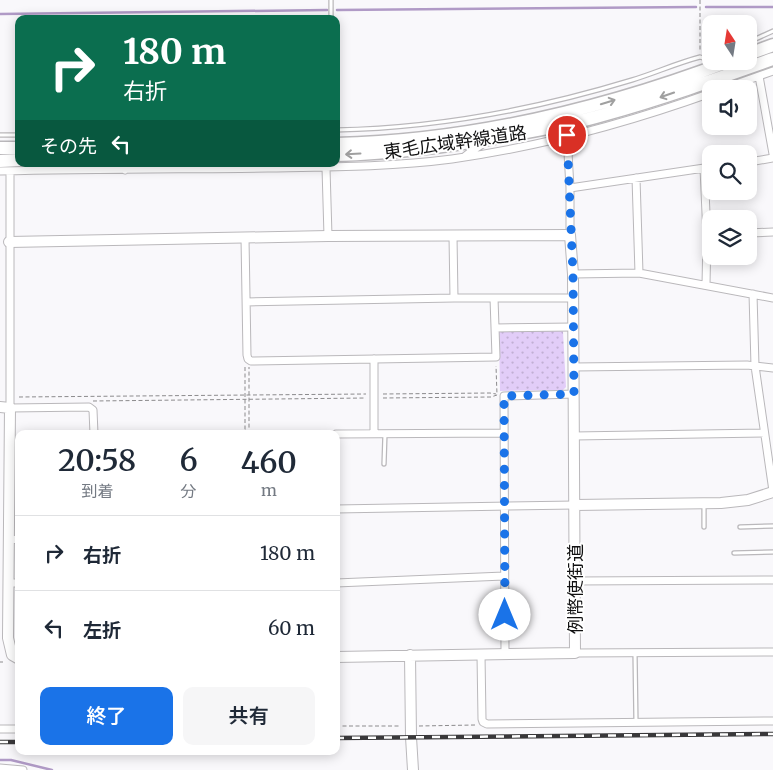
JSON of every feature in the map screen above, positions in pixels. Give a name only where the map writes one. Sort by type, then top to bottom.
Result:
[{"type":"highway","points":[[758,51],[773,45]]},
{"type":"highway","name":"東毛広域幹線道路","points":[[340,154],[393,152],[440,147],[602,116],[773,59]]},
{"type":"highway","name":"東毛広域幹線道路","points":[[340,144],[391,142],[439,137],[542,119],[598,105],[705,70]]},
{"type":"highway","points":[[0,148],[15,148]]},
{"type":"highway","points":[[0,160],[15,160]]},
{"type":"street","points":[[748,80],[773,71]]},
{"type":"street","points":[[757,160],[773,156],[759,76]]},
{"type":"street","points":[[0,171],[326,168],[390,165],[464,157],[503,150],[668,108],[702,96]]},
{"type":"street","points":[[9,242],[328,236],[570,235],[567,135]]},
{"type":"street","points":[[464,157],[472,150],[479,148],[487,139]]},
{"type":"street","points":[[120,167],[125,170]]},
{"type":"street","points":[[326,168],[328,236]]},
{"type":"street","points":[[570,188],[702,169]]},
{"type":"street","points":[[10,171],[5,408],[14,539],[14,583],[8,638],[12,654],[15,656]]},
{"type":"street","points":[[636,178],[638,273]]},
{"type":"street","points":[[757,233],[773,232]]},
{"type":"street","name":"例幣使街道","points":[[340,657],[575,654],[573,274],[570,235]]},
{"type":"street","points":[[453,236],[454,298]]},
{"type":"street","points":[[245,238],[248,360],[251,361],[496,357],[494,298]]},
{"type":"street","points":[[706,285],[707,265]]},
{"type":"street","points":[[573,274],[638,273],[773,298]]},
{"type":"street","points":[[340,509],[704,504],[734,502],[773,492],[754,366],[753,294]]},
{"type":"street","points":[[247,302],[573,298]]},
{"type":"street","points":[[495,328],[573,327]]},
{"type":"street","points":[[374,359],[374,434]]},
{"type":"street","points":[[574,368],[754,366],[773,368]]},
{"type":"street","points":[[505,654],[504,433],[500,395],[574,394]]},
{"type":"street","points":[[5,408],[88,407],[93,410],[94,430]]},
{"type":"street","points":[[340,434],[504,433]]},
{"type":"street","points":[[574,436],[764,433]]},
{"type":"street","points":[[340,583],[504,576]]},
{"type":"street","points":[[575,582],[773,580]]},
{"type":"street","points":[[575,654],[773,652]]},
{"type":"street","points":[[410,655],[413,770]]},
{"type":"street","points":[[481,655],[482,719],[484,724],[773,721]]},
{"type":"street","points":[[0,729],[15,729]]},
{"type":"street","points":[[0,768],[23,770]]},
{"type":"lane","points":[[331,0],[331,15]]},
{"type":"lane","points":[[758,38],[773,31]]},
{"type":"lane","points":[[340,130],[418,124],[520,109],[633,80],[700,57]]},
{"type":"lane","points":[[0,135],[15,135]]},
{"type":"lane","points":[[384,434],[384,464]]},
{"type":"lane","points":[[704,504],[704,527]]},
{"type":"lane","points":[[740,528],[773,526]]},
{"type":"lane","points":[[734,554],[773,552]]},
{"type":"lane","points":[[635,653],[636,722]]},
{"type":"path","points":[[700,0],[700,57]]},
{"type":"path","points":[[496,357],[500,395]]},
{"type":"path","points":[[245,430],[245,365],[248,360]]},
{"type":"path","points":[[248,360],[248,430]]},
{"type":"path","points":[[87,401],[490,393],[500,395]]},
{"type":"path","points":[[19,397],[249,395],[491,397],[500,395]]},
{"type":"shaded area","points":[[501,330],[562,330],[566,387],[563,390],[500,391],[499,332]]},
{"type":"waterway","points":[[337,10],[696,7]]},
{"type":"waterway","points":[[706,7],[773,7]]},
{"type":"waterway","points":[[0,14],[327,10]]},
{"type":"waterway","points":[[0,760],[11,760],[52,770]]},
{"type":"railway","points":[[340,738],[773,734]]},
{"type":"railway","points":[[0,742],[15,742]]},
{"type":"route","points":[[505,615],[504,396],[574,394],[573,274],[567,135]]}]
